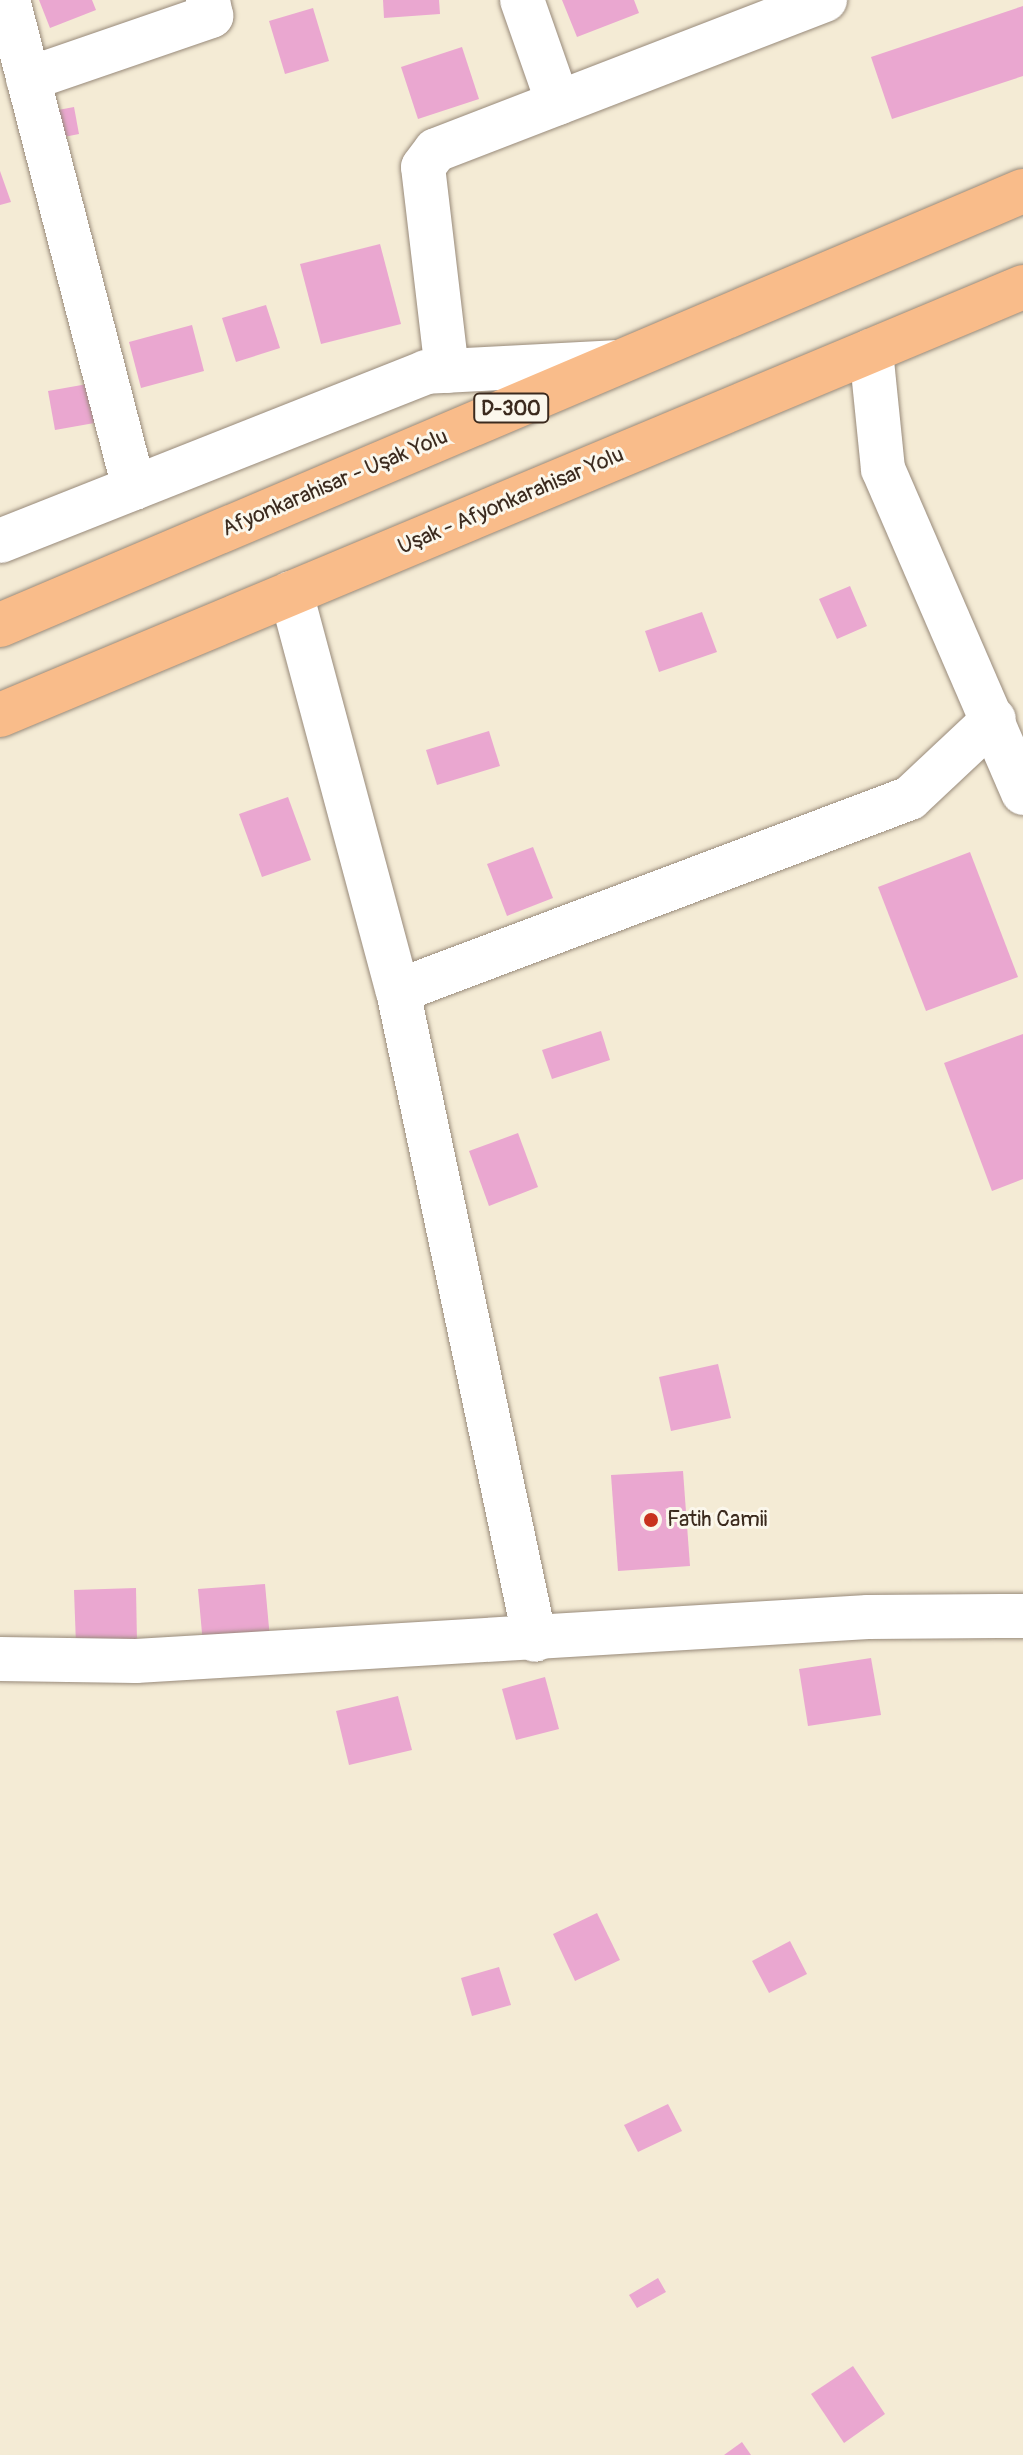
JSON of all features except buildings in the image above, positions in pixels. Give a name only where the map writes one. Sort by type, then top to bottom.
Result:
[{"type":"highway","name":"Afyonkarahisar - Uşak Yolu","points":[[0,625],[1023,191]]},
{"type":"highway","name":"Uşak - Afyonkarahisar Yolu","points":[[0,715],[1023,287]]},
{"type":"street","points":[[8,0],[134,488]]},
{"type":"street","points":[[28,79],[211,16],[208,0]]},
{"type":"street","points":[[522,0],[558,103]]},
{"type":"street","points":[[447,371],[423,167],[436,150],[825,0]]},
{"type":"street","points":[[871,351],[883,469],[994,719],[1023,793]]},
{"type":"street","points":[[0,541],[426,372],[620,362]]},
{"type":"street","points":[[291,593],[398,991],[535,1640]]},
{"type":"street","points":[[398,991],[910,798],[994,719]]},
{"type":"street","points":[[0,1659],[136,1661],[535,1640],[868,1617],[1023,1616]]},
{"type":"place","name":"Fatih Camii","points":[[651,1520]]}]
